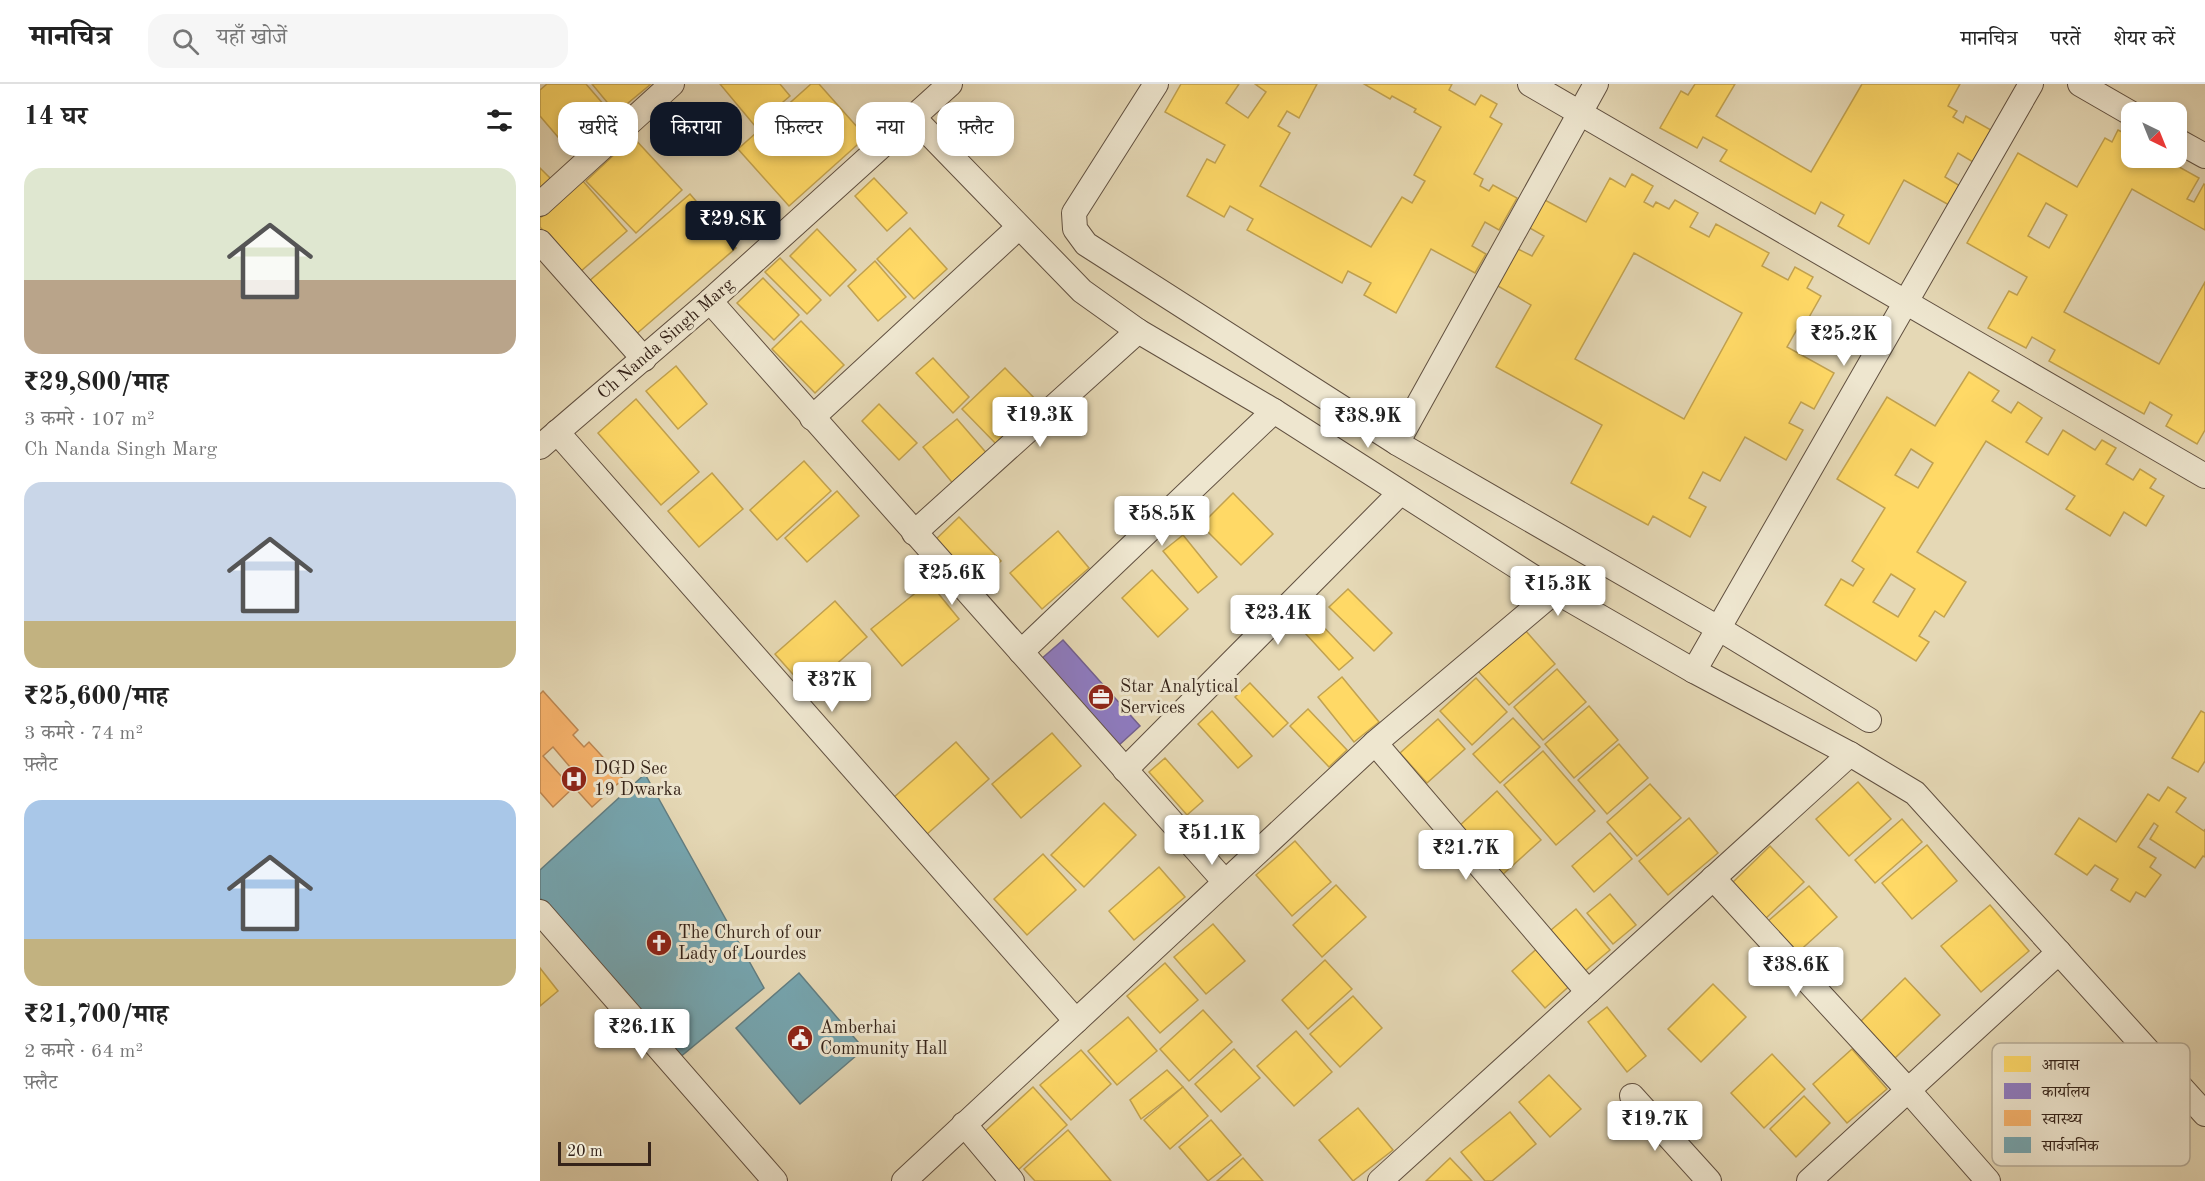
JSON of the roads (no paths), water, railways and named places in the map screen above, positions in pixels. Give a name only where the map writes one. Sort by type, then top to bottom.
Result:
[{"type":"street","points":[[540,204],[672,84]]},
{"type":"street","points":[[1156,84],[1074,213],[1076,229],[1086,244],[1397,442],[1718,628],[1869,720]]},
{"type":"street","points":[[1530,84],[2205,476]]},
{"type":"street","points":[[1397,442],[1596,84]]},
{"type":"street","points":[[1694,671],[2031,84]]},
{"type":"street","points":[[2080,84],[2121,108]]},
{"type":"street","name":"Ch Nanda Singh Marg","points":[[925,107],[945,86]]},
{"type":"street","points":[[925,129],[1082,291],[1138,332],[1274,411],[1555,591],[1694,671],[1850,754],[1915,793],[2141,1043]]},
{"type":"street","points":[[2187,146],[2205,156]]},
{"type":"street","name":"Ch Nanda Singh Marg","points":[[549,440],[710,302],[872,156]]},
{"type":"street","points":[[812,418],[1019,227]]},
{"type":"street","points":[[540,242],[644,359]]},
{"type":"street","points":[[710,302],[1225,882]]},
{"type":"street","points":[[914,533],[1138,332]]},
{"type":"street","points":[[1021,652],[1274,411]]},
{"type":"street","points":[[549,440],[1076,1021]]},
{"type":"street","points":[[1125,770],[1400,493]]},
{"type":"street","points":[[904,1181],[1375,742],[1555,591]]},
{"type":"street","points":[[1375,742],[1588,992]]},
{"type":"street","points":[[1380,1181],[1850,754]]},
{"type":"street","points":[[1713,878],[1908,1090],[1988,1181]]},
{"type":"street","points":[[540,912],[768,1179]]},
{"type":"street","points":[[1809,1181],[2059,952]]},
{"type":"street","points":[[1632,1096],[1708,1181]]},
{"type":"street","points":[[2190,1097],[2205,1114]]},
{"type":"street","points":[[964,1124],[1012,1181]]},
{"type":"place","name":"Star Analytical Services","points":[[1101,697]]},
{"type":"place","name":"DGD Sec 19 Dwarka","points":[[574,779]]},
{"type":"place","name":"The Church of our Lady of Lourdes","points":[[659,943]]},
{"type":"place","name":"Amberhai Community Hall","points":[[800,1038]]}]
